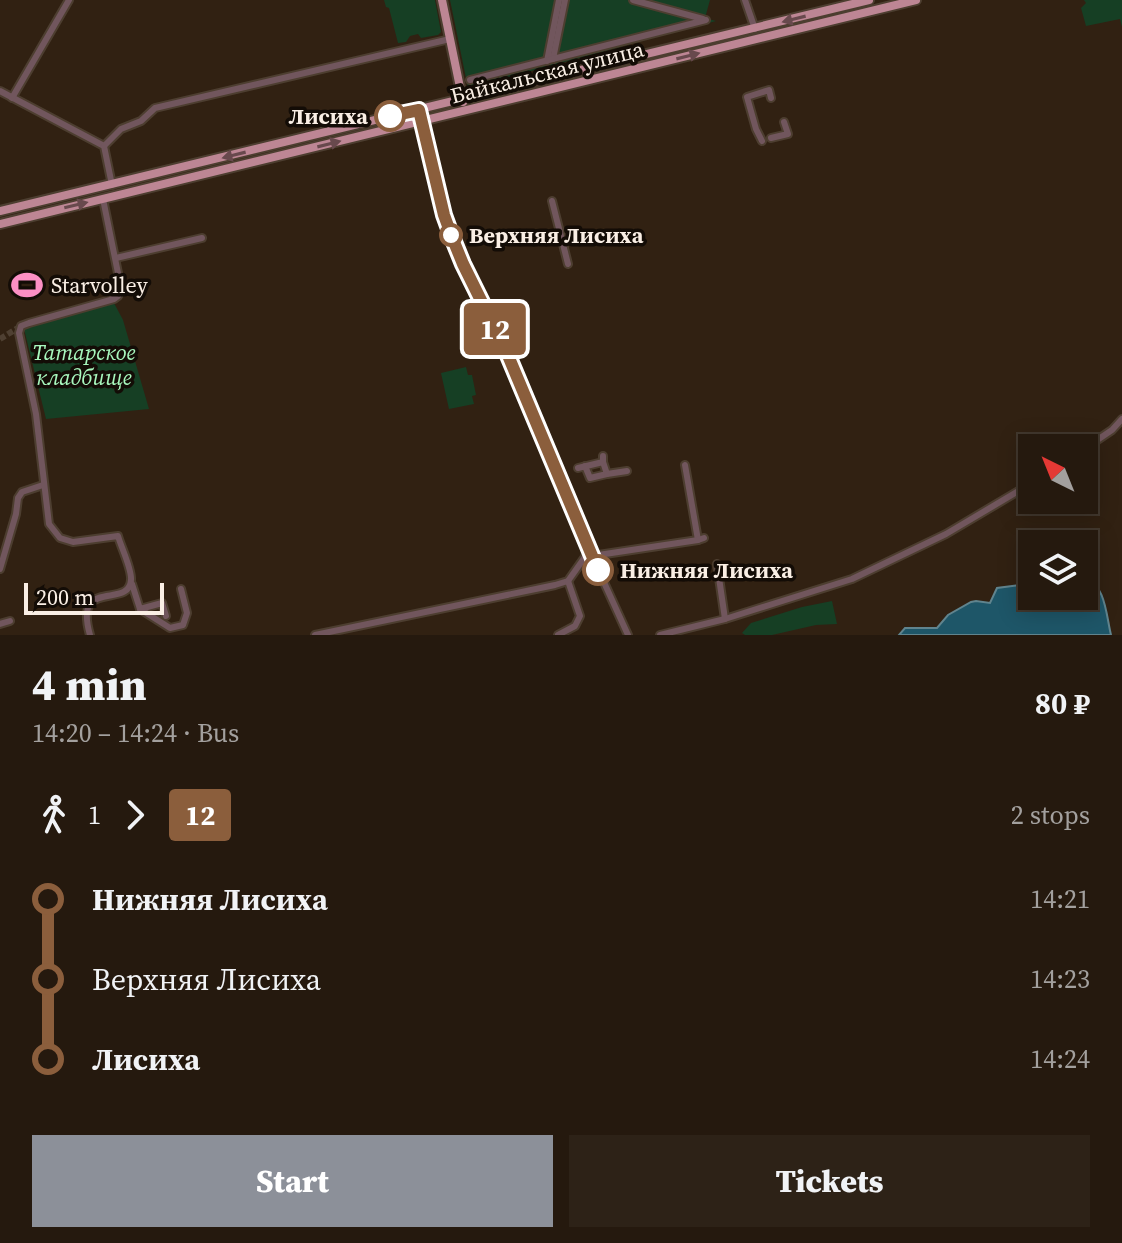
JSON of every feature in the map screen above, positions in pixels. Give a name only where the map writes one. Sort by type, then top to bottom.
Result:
[{"type":"main road","points":[[442,0],[465,110]]},
{"type":"main road","name":"Байкальская улица","points":[[0,211],[869,0]]},
{"type":"main road","name":"Байкальская улица","points":[[0,224],[916,0]]},
{"type":"street","points":[[12,98],[69,0]]},
{"type":"street","points":[[550,60],[562,0]]},
{"type":"street","points":[[470,80],[706,20],[633,0]]},
{"type":"street","points":[[745,0],[755,29]]},
{"type":"street","points":[[104,146],[121,129],[141,121],[155,108],[450,39]]},
{"type":"street","points":[[762,141],[747,97],[769,90],[771,98]]},
{"type":"street","points":[[0,91],[104,146]]},
{"type":"street","points":[[419,110],[452,237],[507,353],[628,635]]},
{"type":"street","points":[[771,138],[788,134],[784,122]]},
{"type":"street","points":[[104,146],[112,185]]},
{"type":"street","points":[[90,635],[85,619],[86,606],[91,601],[127,589],[131,575],[118,536],[73,542],[60,538],[51,529],[36,414],[19,333],[21,326],[118,296],[121,288],[103,199]]},
{"type":"street","points":[[552,201],[568,264]]},
{"type":"street","points":[[116,258],[202,238]]},
{"type":"street","points":[[1098,440],[1122,419]]},
{"type":"street","points":[[607,474],[603,459],[582,467],[590,478],[627,471]]},
{"type":"street","points":[[315,635],[555,585],[568,581],[585,557],[701,539],[685,465]]},
{"type":"street","points":[[0,569],[18,498],[22,492],[43,485]]},
{"type":"street","points":[[660,635],[725,619],[838,584],[946,534],[1018,491]]},
{"type":"street","points":[[717,564],[725,619]]},
{"type":"street","points":[[558,635],[575,626],[580,616],[568,581]]},
{"type":"street","points":[[132,584],[140,609],[170,628],[183,625],[187,613],[181,589]]},
{"type":"street","points":[[140,609],[162,603],[166,616]]},
{"type":"street","points":[[0,624],[10,621]]},
{"type":"green space","points":[[384,0],[435,0],[441,32],[421,38],[418,34],[410,36],[406,42],[398,43]]},
{"type":"green space","points":[[450,0],[710,0],[705,18],[716,21],[468,88]]},
{"type":"green space","points":[[1084,0],[1122,0],[1122,27],[1120,19],[1086,26],[1081,8],[1086,3]]},
{"type":"green space","name":"Татарское кладбище","points":[[114,303],[123,320],[149,409],[46,419],[24,329]]},
{"type":"green space","points":[[466,367],[468,375],[472,375],[476,395],[472,396],[474,404],[449,409],[441,373]]},
{"type":"green space","points":[[832,601],[837,624],[816,625],[772,635],[742,633],[751,623]]},
{"type":"water","points":[[1018,585],[1018,610],[1098,610],[1098,589],[1111,635],[899,635],[905,628],[937,628],[948,615],[971,602],[990,603],[997,588]]},
{"type":"tunnel","points":[[0,339],[21,326]]},
{"type":"bus line","name":"12","points":[[390,116],[419,110],[452,237],[507,353],[598,570]]},
{"type":"place","name":"Лисиха","points":[[390,116]]},
{"type":"place","name":"Верхняя Лисиха","points":[[451,235]]},
{"type":"place","name":"Starvolley","points":[[27,285]]},
{"type":"place","name":"Нижняя Лисиха","points":[[598,570]]}]
